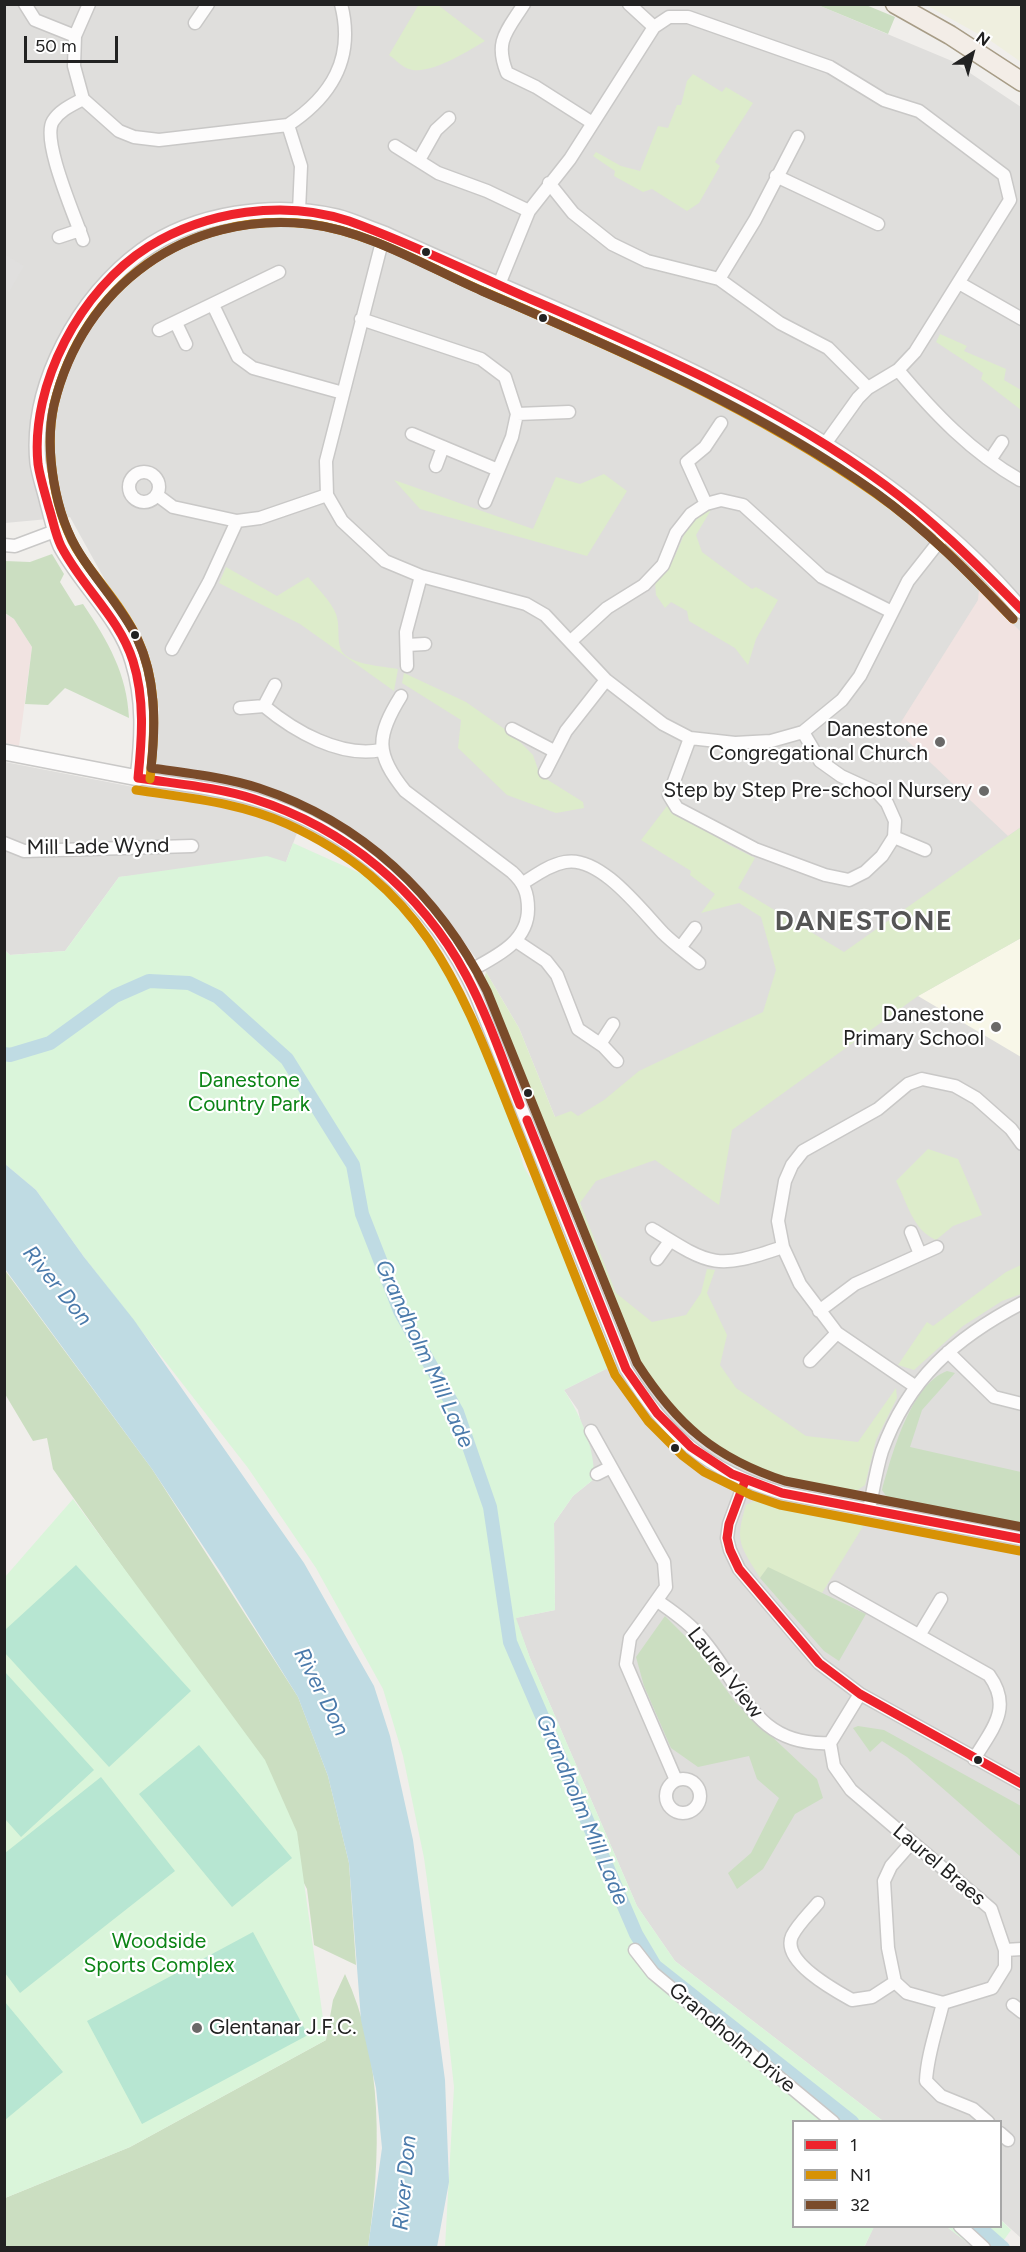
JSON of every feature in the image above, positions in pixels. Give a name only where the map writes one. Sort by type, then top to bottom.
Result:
[{"type":"main road","points":[[895,4],[950,35],[1022,82]]},
{"type":"street","points":[[25,4],[35,20],[75,36]]},
{"type":"street","points":[[89,4],[75,36],[74,66],[83,99],[120,131],[134,137],[159,140],[288,125],[323,96],[342,61],[345,31],[341,4]]},
{"type":"street","points":[[195,23],[208,4]]},
{"type":"street","points":[[524,4],[501,44],[501,57],[507,73],[545,92],[591,122]]},
{"type":"street","points":[[629,4],[654,27]]},
{"type":"street","points":[[498,287],[529,211],[570,159],[591,122],[654,27],[669,17],[688,17],[830,67],[884,100],[919,111],[1004,175],[1010,200],[915,352],[898,370],[868,388],[825,444]]},
{"type":"street","points":[[59,237],[81,235],[49,140],[52,122],[64,109],[83,99]]},
{"type":"street","points":[[419,160],[436,130],[449,118]]},
{"type":"street","points":[[288,125],[301,166],[299,211]]},
{"type":"street","points":[[719,279],[755,220],[798,137]]},
{"type":"street","points":[[395,146],[438,173],[487,191],[529,211]]},
{"type":"street","points":[[776,176],[878,224]]},
{"type":"street","points":[[549,183],[573,213],[612,244],[647,261],[719,279],[780,323],[828,348],[868,388]]},
{"type":"street","points":[[138,778],[143,732],[140,687],[133,658],[122,637],[82,581],[55,531],[38,463],[42,411],[57,358],[93,298],[132,258],[154,243],[222,217],[270,210],[299,211],[338,217],[384,234],[716,383],[825,444],[903,500],[945,534],[1022,611]]},
{"type":"street","points":[[384,234],[326,461],[327,495],[342,521],[385,561],[421,576],[526,604],[545,615],[606,680],[663,724],[690,738],[735,743],[771,741],[803,732],[842,700],[860,676],[908,581],[945,534]]},
{"type":"street","points":[[159,330],[279,272]]},
{"type":"street","points":[[959,283],[1022,320]]},
{"type":"street","points":[[213,305],[238,357],[253,368],[343,393]]},
{"type":"street","points":[[362,318],[481,359],[505,377],[518,414],[512,437],[485,502]]},
{"type":"street","points":[[176,323],[186,344]]},
{"type":"street","points":[[898,370],[933,411],[965,442],[1020,480]]},
{"type":"street","points":[[518,414],[569,412]]},
{"type":"street","points":[[706,504],[687,462],[705,447],[720,423]]},
{"type":"street","points":[[412,434],[498,470]]},
{"type":"street","points":[[990,460],[1002,442]]},
{"type":"street","points":[[436,466],[444,447]]},
{"type":"street","points":[[157,495],[173,507],[237,521],[260,518],[327,495]]},
{"type":"street","points":[[571,641],[616,602],[644,585],[663,565],[683,522],[706,504],[721,500],[743,505],[822,577],[892,612]]},
{"type":"street","points":[[172,649],[209,582],[237,521]]},
{"type":"street","points":[[4,545],[15,546],[55,531]]},
{"type":"street","points":[[407,666],[406,632],[421,576]]},
{"type":"street","points":[[407,645],[425,644]]},
{"type":"street","points":[[545,772],[566,730],[606,680]]},
{"type":"street","points":[[264,706],[275,686]]},
{"type":"street","points":[[401,696],[388,717],[381,750],[394,777],[405,791],[512,872],[523,883],[528,899],[528,916],[516,941],[466,973]]},
{"type":"street","points":[[240,708],[264,706],[285,724],[340,748],[373,752],[381,750]]},
{"type":"street","points":[[512,729],[554,751]]},
{"type":"street","points":[[690,738],[669,795],[677,808],[755,849],[825,875],[849,880],[865,872],[882,856],[894,837],[895,821],[887,803],[878,793],[841,776],[820,761],[803,732]]},
{"type":"street","points":[[4,752],[255,799],[312,823],[383,870],[427,915],[466,973],[626,1369],[643,1397],[674,1435],[714,1467],[745,1481],[782,1493],[1022,1539]]},
{"type":"street","points":[[894,837],[925,850]]},
{"type":"street","name":"Mill Lade Wynd","points":[[4,843],[24,851],[192,846]]},
{"type":"street","points":[[523,883],[550,867],[567,861],[589,865],[623,890],[680,948],[699,963]]},
{"type":"street","points":[[680,948],[695,928]]},
{"type":"street","points":[[516,941],[546,961],[557,975],[578,1029],[600,1044],[617,1061]]},
{"type":"street","points":[[600,1044],[613,1024]]},
{"type":"street","points":[[916,1387],[837,1333],[800,1284],[783,1247],[778,1221],[785,1181],[792,1164],[803,1150],[878,1109],[908,1084],[922,1079],[955,1086],[993,1110],[1022,1144]]},
{"type":"street","points":[[652,1229],[698,1258],[723,1262],[746,1260],[783,1247]]},
{"type":"street","points":[[911,1232],[920,1254]]},
{"type":"street","points":[[657,1259],[670,1241]]},
{"type":"street","points":[[819,1311],[855,1284],[937,1247]]},
{"type":"street","points":[[869,1510],[882,1452],[897,1419],[916,1387],[948,1352],[985,1322],[1022,1303]]},
{"type":"street","points":[[810,1361],[837,1333]]},
{"type":"street","points":[[948,1352],[994,1397],[1022,1404]]},
{"type":"street","points":[[591,1431],[655,1541],[664,1562],[666,1587],[630,1638],[626,1664],[676,1780]]},
{"type":"street","points":[[597,1474],[611,1467]]},
{"type":"street","points":[[745,1481],[729,1524],[727,1538],[739,1569],[819,1663],[860,1694],[1022,1784]]},
{"type":"street","points":[[835,1588],[989,1675],[996,1686],[1000,1711],[974,1759]]},
{"type":"street","points":[[920,1634],[941,1599]]},
{"type":"street","name":"Laurel View","points":[[658,1601],[697,1632],[755,1714],[770,1729],[789,1740],[830,1743]]},
{"type":"street","points":[[830,1743],[860,1694]]},
{"type":"street","name":"Laurel Braes","points":[[830,1743],[834,1766],[851,1790],[991,1909],[1005,1950]]},
{"type":"street","points":[[912,1842],[891,1866],[884,1881],[888,1948],[895,1982],[907,1993],[943,2003],[992,1988],[1005,1967],[1005,1950],[1022,1949]]},
{"type":"street","points":[[818,1903],[791,1938],[789,1948],[795,1959],[831,1988],[852,2000],[872,1997],[895,1982]]},
{"type":"street","name":"Grandholm Drive","points":[[635,1950],[653,1973],[832,2120]]},
{"type":"street","points":[[943,2003],[934,2044],[927,2060],[927,2081],[941,2096],[973,2109],[986,2120]]},
{"type":"street","points":[[962,2228],[984,2247]]},
{"type":"shaded area","points":[[5,5],[818,5],[952,61],[1021,107],[1021,2238],[1002,2221],[1002,2120],[882,2120],[675,1961],[637,1906],[515,1618],[555,1610],[554,1523],[573,1496],[594,1479],[578,1410],[564,1390],[612,1366],[631,1344],[580,1203],[555,1117],[519,1028],[486,972],[452,926],[346,826],[308,804],[286,862],[119,877],[65,951],[10,955],[5,950],[5,762],[154,791],[159,709],[135,634],[70,517],[5,523]]},
{"type":"shaded area","points":[[4,254],[24,266],[9,292],[5,289]]},
{"type":"shaded area","points":[[979,590],[1021,632],[1021,827],[1008,836],[896,730],[978,600]]},
{"type":"shaded area","points":[[4,613],[14,619],[32,647],[19,746],[5,743]]},
{"type":"shaded area","name":"Danestone Primary School","points":[[1021,938],[1021,1057],[918,996]]},
{"type":"shaded area","points":[[873,2228],[948,2228],[973,2247],[864,2248]]},
{"type":"green space","points":[[419,4],[438,5],[485,41],[437,66],[417,70],[404,67],[389,55]]},
{"type":"green space","points":[[818,5],[866,5],[895,17],[888,34]]},
{"type":"green space","points":[[926,5],[1021,5],[1021,62],[991,41]]},
{"type":"green space","points":[[693,74],[722,92],[726,87],[753,103],[715,162],[720,166],[699,203],[687,211],[652,189],[643,192],[614,176],[615,171],[593,156],[596,152],[621,166],[640,171],[658,126],[668,128],[677,105],[681,105],[687,81]]},
{"type":"green space","points":[[940,334],[967,346],[964,351],[1006,369],[1004,380],[1021,390],[1021,410],[981,379],[983,373],[936,342]]},
{"type":"green space","points":[[604,474],[627,491],[587,556],[420,509],[394,480],[533,529],[556,477],[580,484]]},
{"type":"green space","points":[[711,510],[696,535],[702,552],[752,589],[756,587],[778,600],[756,639],[748,665],[735,648],[689,621],[687,611],[671,602],[665,608],[656,595],[655,582],[674,558],[690,521]]},
{"type":"green space","points":[[52,554],[64,574],[60,582],[75,606],[83,604],[115,658],[124,687],[129,718],[65,688],[48,705],[25,704],[32,647],[14,619],[5,613],[5,561],[30,562]]},
{"type":"green space","points":[[226,567],[277,596],[308,577],[334,609],[338,622],[339,643],[343,653],[365,664],[398,669],[394,691],[300,624],[219,583]]},
{"type":"green space","points":[[404,673],[466,702],[513,735],[533,755],[540,775],[583,802],[584,808],[556,813],[507,795],[458,748],[461,720],[402,683]]},
{"type":"green space","points":[[667,806],[729,845],[755,858],[738,888],[844,952],[1021,827],[1021,938],[918,996],[732,1130],[719,1205],[655,1160],[596,1181],[580,1203],[616,1293],[652,1322],[686,1315],[701,1293],[707,1269],[715,1270],[707,1293],[727,1335],[720,1365],[736,1388],[806,1436],[858,1442],[896,1388],[897,1398],[876,1440],[865,1485],[849,1496],[789,1485],[755,1474],[732,1463],[693,1436],[661,1401],[632,1357],[483,984],[486,972],[519,1028],[555,1117],[571,1111],[578,1116],[604,1100],[639,1071],[763,1012],[776,970],[761,917],[739,903],[701,913],[715,894],[690,875],[691,871],[641,840]]},
{"type":"green space","name":"Danestone Country Park","points":[[293,843],[373,879],[397,906],[450,977],[507,1107],[524,1167],[553,1216],[612,1366],[564,1390],[586,1433],[594,1467],[594,1479],[573,1496],[554,1523],[555,1610],[516,1618],[530,1658],[637,1906],[675,1961],[882,2120],[792,2120],[792,2228],[874,2228],[864,2247],[445,2247],[454,2087],[424,1858],[403,1756],[383,1689],[316,1568],[248,1468],[84,1257],[36,1190],[5,1164],[4,950],[10,955],[65,951],[119,877],[267,856],[286,862]]},
{"type":"green space","points":[[928,1149],[958,1159],[982,1215],[953,1226],[936,1240],[916,1223],[896,1181]]},
{"type":"green space","points":[[1021,1265],[1021,1294],[1002,1301],[963,1326],[914,1370],[898,1365],[927,1322],[933,1326],[1006,1272]]},
{"type":"green space","points":[[4,1269],[152,1469],[298,1697],[328,1776],[349,1863],[356,1965],[314,1945],[307,1889],[177,1644],[53,1469],[47,1438],[33,1441],[5,1394]]},
{"type":"green space","points":[[947,1371],[955,1373],[922,1410],[910,1447],[1021,1472],[1021,1525],[891,1503],[882,1490],[897,1441],[913,1406],[934,1379]]},
{"type":"green space","points":[[760,1498],[867,1520],[822,1593],[768,1568],[760,1578],[741,1544],[740,1528],[746,1505]]},
{"type":"green space","name":"Woodside Sports Complex","points":[[73,1499],[265,1760],[297,1832],[326,2040],[130,2147],[5,2198],[5,1577]]},
{"type":"green space","points":[[76,1565],[191,1691],[109,1767],[5,1653],[5,1630]]},
{"type":"green space","points":[[768,1567],[866,1614],[839,1661],[824,1651],[760,1578]]},
{"type":"green space","points":[[665,1616],[696,1647],[735,1702],[817,1779],[823,1798],[795,1814],[763,1869],[737,1889],[728,1873],[751,1853],[779,1798],[757,1779],[749,1756],[698,1767],[671,1748],[644,1686],[636,1657]]},
{"type":"green space","points":[[5,1672],[94,1770],[21,1837],[5,1819]]},
{"type":"green space","points":[[858,1726],[884,1730],[1021,1806],[1021,1857],[907,1757],[882,1741],[870,1752],[853,1728]]},
{"type":"green space","points":[[199,1745],[292,1858],[232,1907],[139,1794]]},
{"type":"green space","points":[[101,1777],[175,1871],[20,1993],[5,1973],[5,1853]]},
{"type":"green space","name":"Glentanar J.F.C.","points":[[253,1932],[308,2035],[142,2124],[87,2021]]},
{"type":"green space","points":[[345,1974],[358,2006],[367,2039],[376,2108],[375,2178],[368,2247],[5,2248],[5,2198],[130,2147],[326,2040],[333,2000]]},
{"type":"green space","points":[[5,2002],[63,2072],[4,2120]]},
{"type":"green space","points":[[1002,2221],[1011,2230],[999,2247],[973,2247],[948,2228],[1002,2228]]},
{"type":"water","name":"River Don","points":[[5,1164],[36,1190],[84,1257],[134,1320],[304,1563],[374,1686],[390,1736],[413,1840],[445,2080],[449,2182],[437,2247],[368,2247],[382,2148],[376,2088],[361,2020],[349,1863],[328,1776],[298,1697],[221,1573],[152,1469],[5,1269]]},
{"type":"waterway","name":"Grandholm Mill Lade","points":[[4,1054],[10,1055],[50,1043],[115,996],[149,981],[189,983],[218,997],[287,1059],[353,1165],[362,1214],[400,1311],[457,1412],[490,1507],[510,1642],[636,1934],[655,1966],[849,2120]]},
{"type":"waterway","name":"Grandholm Mill Lade","points":[[980,2228],[1003,2248]]},
{"type":"transit line","name":"1","points":[[138,778],[141,704],[137,675],[127,645],[119,630],[79,575],[59,541],[38,464],[38,433],[42,402],[65,341],[101,287],[124,265],[148,247],[171,235],[220,217],[246,212],[298,211],[324,214],[349,221],[439,258],[712,381],[801,429],[885,485],[939,529],[1022,610]]},
{"type":"transit line","name":"32","points":[[1013,619],[948,553],[895,507],[783,433],[635,358],[397,251],[331,228],[308,224],[264,223],[221,230],[182,244],[146,265],[115,292],[89,324],[68,362],[54,405],[51,423],[51,462],[64,521],[80,554],[131,627],[148,669],[154,718],[151,768],[246,784],[296,803],[331,821],[364,842],[394,866],[446,924],[468,956],[487,991],[637,1363],[667,1404],[683,1422],[718,1450],[738,1462],[785,1481],[1022,1527]]},
{"type":"transit line","name":"N1","points":[[150,779],[154,726],[149,674],[138,640],[126,618],[81,556],[64,522],[51,463],[51,423],[54,405],[68,362],[89,324],[115,291],[147,264],[183,243],[222,230],[265,223],[310,224],[355,235],[399,252],[685,382],[782,434],[875,493],[930,537],[1013,619]]},
{"type":"transit line","name":"1","points":[[138,778],[240,795],[287,811],[349,845],[377,866],[427,916],[466,975],[488,1023],[520,1105]]},
{"type":"transit line","name":"N1","points":[[136,790],[232,806],[287,824],[336,851],[377,881],[410,915],[437,952],[460,993],[480,1037],[615,1375],[648,1421],[683,1456],[704,1472],[751,1495],[780,1505],[1020,1551]]},
{"type":"transit line","name":"1","points":[[527,1120],[626,1369],[657,1413],[691,1447],[732,1474],[782,1493],[1022,1539]]},
{"type":"transit line","name":"1","points":[[745,1481],[729,1524],[727,1538],[730,1550],[739,1569],[819,1663],[860,1694],[1022,1784]]},
{"type":"place","name":"Danestone Congregational Church","points":[[940,742]]},
{"type":"place","name":"Step by Step Pre-school Nursery","points":[[984,791]]},
{"type":"place","name":"Danestone Primary School","points":[[996,1027]]},
{"type":"place","name":"Glentanar J.F.C.","points":[[197,2028]]},
{"type":"district","name":"DANESTONE","points":[[864,922]]}]
